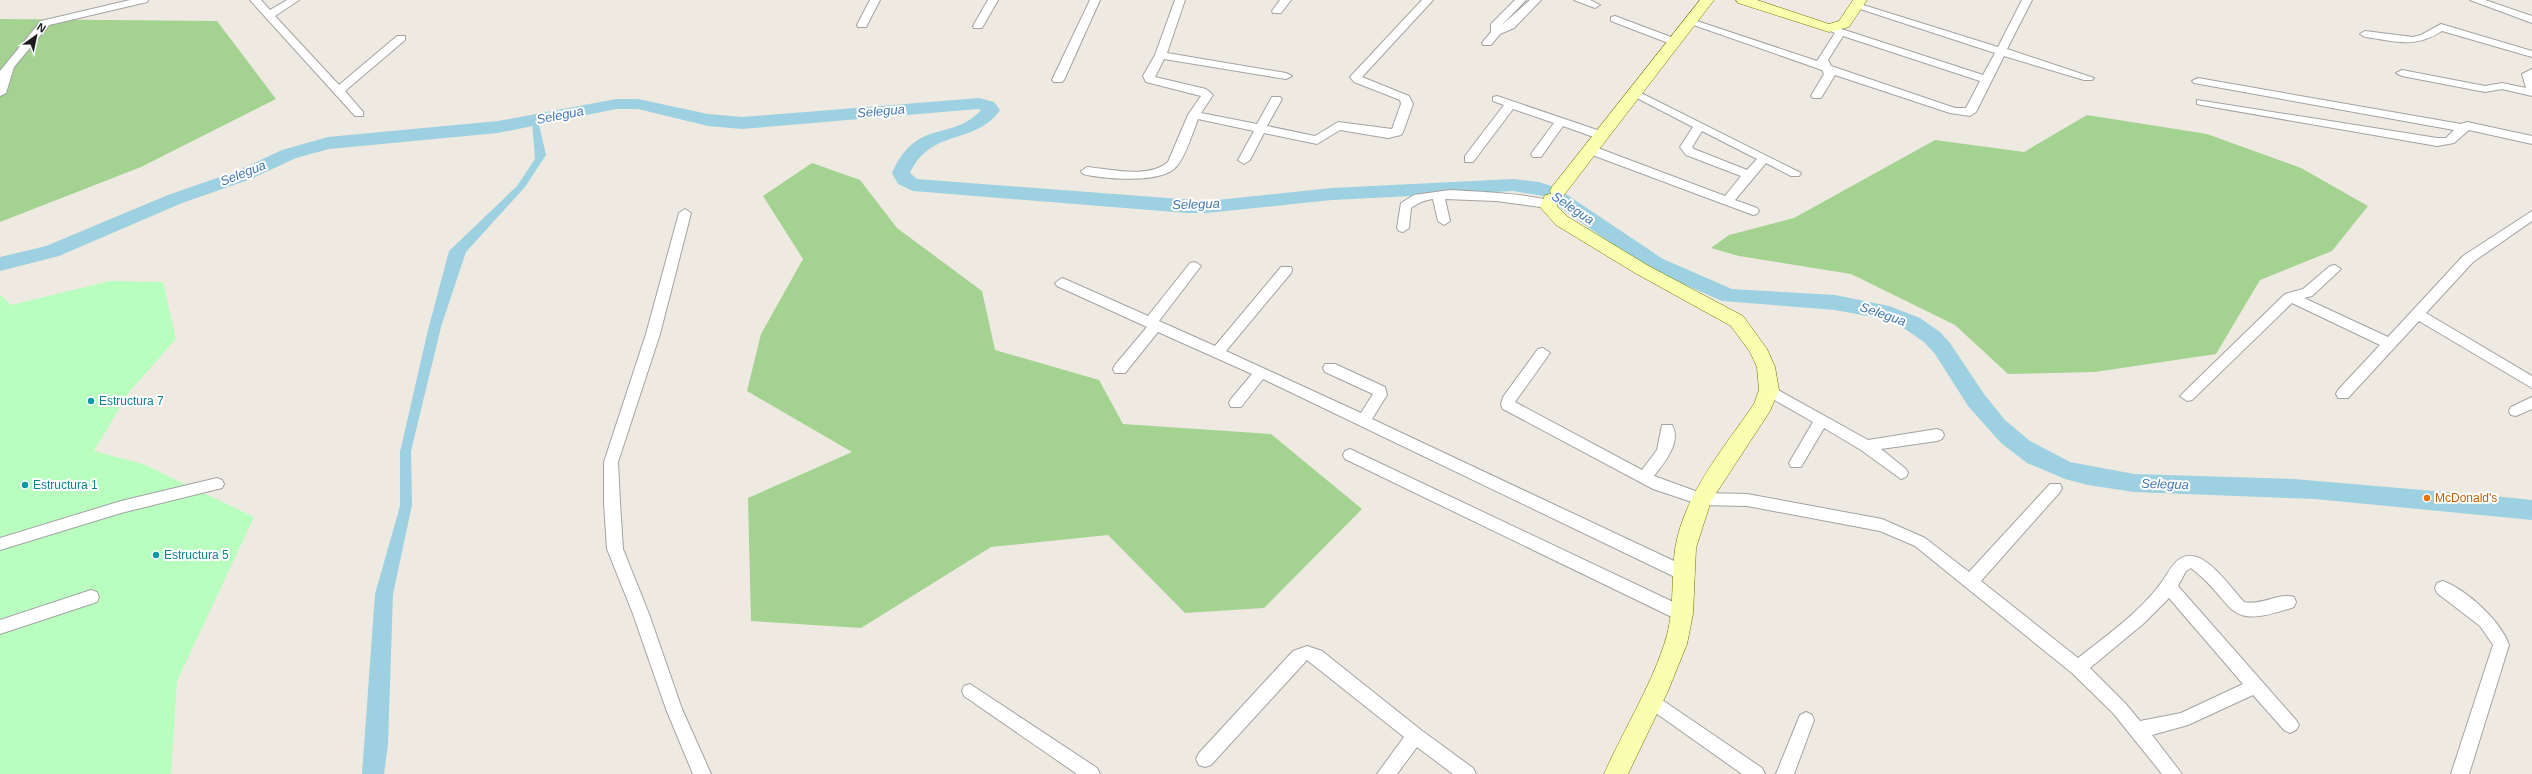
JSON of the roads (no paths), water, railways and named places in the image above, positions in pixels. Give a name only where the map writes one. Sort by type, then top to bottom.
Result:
[{"type":"street","points":[[0,78],[42,25],[48,21],[143,0]]},
{"type":"street","points":[[255,0],[359,114]]},
{"type":"street","points":[[269,15],[294,0]]},
{"type":"street","points":[[862,26],[875,0]]},
{"type":"street","points":[[978,26],[993,0]]},
{"type":"street","points":[[1058,80],[1095,0]]},
{"type":"street","points":[[1087,171],[1157,174],[1169,170],[1194,115],[1207,95],[1204,92],[1150,80],[1149,76],[1162,55],[1180,0]]},
{"type":"street","points":[[1277,11],[1286,0]]},
{"type":"street","points":[[1194,115],[1259,130],[1317,140],[1336,127],[1388,134],[1397,132],[1407,104],[1405,98],[1356,77],[1428,0]]},
{"type":"street","points":[[1496,32],[1495,26],[1521,0]]},
{"type":"street","points":[[1487,43],[1496,32],[1510,26],[1536,0]]},
{"type":"street","points":[[1579,0],[1595,5]]},
{"type":"street","points":[[1616,774],[1652,701],[1676,644],[1682,614],[1683,572],[1686,548],[1701,499],[1763,406],[1769,390],[1766,367],[1758,349],[1737,321],[1641,269],[1562,220],[1551,212],[1552,198],[1707,0]]},
{"type":"street","points":[[1743,0],[1987,80]]},
{"type":"street","points":[[1690,22],[1963,113],[1970,112],[2028,0]]},
{"type":"street","points":[[2475,0],[2532,20]]},
{"type":"street","points":[[1817,96],[1830,74],[1822,60],[1835,30],[1844,24],[1858,3],[2001,52],[2088,78]]},
{"type":"street","points":[[1615,19],[1675,42]]},
{"type":"street","points":[[2365,34],[2413,40],[2424,38],[2441,27],[2532,54]]},
{"type":"street","points":[[338,91],[401,38]]},
{"type":"street","points":[[1162,55],[1286,76]]},
{"type":"street","points":[[0,93],[12,63]]},
{"type":"street","points":[[2402,73],[2484,89],[2502,86],[2532,92],[2528,74],[2532,72]]},
{"type":"street","points":[[2198,81],[2462,128],[2473,127],[2532,140]]},
{"type":"street","points":[[1635,93],[1795,173]]},
{"type":"street","points":[[1244,160],[1276,99]]},
{"type":"street","points":[[1497,99],[1602,136]]},
{"type":"street","points":[[2201,102],[2437,142],[2448,142],[2456,138],[2462,128]]},
{"type":"street","points":[[1469,159],[1511,104]]},
{"type":"street","points":[[1537,154],[1561,121]]},
{"type":"street","points":[[1700,125],[1686,147],[1690,152],[1749,175]]},
{"type":"street","points":[[1591,150],[1753,211]]},
{"type":"street","points":[[1727,201],[1764,158]]},
{"type":"street","points":[[1403,228],[1407,202],[1412,199],[1463,194],[1520,198],[1552,198]]},
{"type":"street","points":[[1438,196],[1444,221]]},
{"type":"street","points":[[685,213],[653,334],[611,462],[612,503],[615,549],[641,614],[674,709],[702,774]]},
{"type":"street","points":[[2343,394],[2468,259],[2532,216]]},
{"type":"street","points":[[1120,369],[1195,266]]},
{"type":"street","points":[[2187,396],[2290,297],[2307,293],[2335,269]]},
{"type":"street","points":[[1217,352],[1286,270]]},
{"type":"street","points":[[1062,283],[1261,372],[1683,572]]},
{"type":"street","points":[[2290,297],[2390,344]]},
{"type":"street","points":[[2418,314],[2532,383]]},
{"type":"street","points":[[1543,353],[1508,401],[1508,405],[1658,485],[1701,499],[1747,500],[1882,525],[1920,542],[2078,668],[2120,708],[2173,774]]},
{"type":"street","points":[[1330,368],[1380,391],[1380,396],[1363,421]]},
{"type":"street","points":[[1236,403],[1261,372]]},
{"type":"street","points":[[1769,390],[1866,446],[1901,473]]},
{"type":"street","points":[[2516,411],[2532,402]]},
{"type":"street","points":[[1796,463],[1821,420]]},
{"type":"street","points":[[1644,478],[1664,452],[1667,428]]},
{"type":"street","points":[[1866,446],[1937,435]]},
{"type":"street","points":[[1350,455],[1682,614]]},
{"type":"street","points":[[0,544],[121,507],[217,484]]},
{"type":"street","points":[[1970,582],[2055,488]]},
{"type":"street","points":[[2078,668],[2141,615],[2169,586],[2181,565],[2192,562],[2198,564],[2238,607],[2244,610],[2252,611],[2288,602]]},
{"type":"street","points":[[2169,586],[2290,725]]},
{"type":"street","points":[[2443,588],[2492,627],[2500,637],[2501,646],[2460,774]]},
{"type":"street","points":[[0,627],[91,597]]},
{"type":"street","points":[[1204,759],[1299,656],[1307,653],[1316,656],[1415,736],[1467,774]]},
{"type":"street","points":[[2136,729],[2153,729],[2174,723],[2256,686]]},
{"type":"street","points":[[970,691],[1091,774]]},
{"type":"street","points":[[1652,701],[1756,774]]},
{"type":"street","points":[[1785,774],[1806,720]]},
{"type":"street","points":[[1386,774],[1415,736]]},
{"type":"water","points":[[538,120],[546,155],[525,187],[466,252],[441,327],[411,451],[412,505],[393,594],[388,744],[384,774],[362,774],[375,594],[400,506],[400,452],[428,330],[449,251],[517,186],[535,159],[532,121]]},
{"type":"waterway","name":"Selegua","points":[[0,264],[52,251],[175,199],[244,175],[289,154],[328,143],[498,127],[616,104],[638,104],[708,120],[742,123],[979,103],[988,106],[991,110],[982,120],[971,126],[931,139],[919,146],[908,157],[901,173],[905,180],[913,185],[1187,207],[1207,207],[1332,194],[1513,185],[1539,188],[1550,192],[1656,264],[1729,296],[1835,302],[1889,313],[1912,323],[1932,337],[1942,348],[1976,400],[1997,426],[2035,456],[2065,470],[2111,481],[2134,483],[2315,489],[2476,503],[2532,510]]},
{"type":"place","name":"Estructura 7","points":[[91,401]]},
{"type":"place","name":"Estructura 1","points":[[25,485]]},
{"type":"place","name":"McDonald's","points":[[2427,498]]},
{"type":"place","name":"Estructura 5","points":[[156,555]]}]
